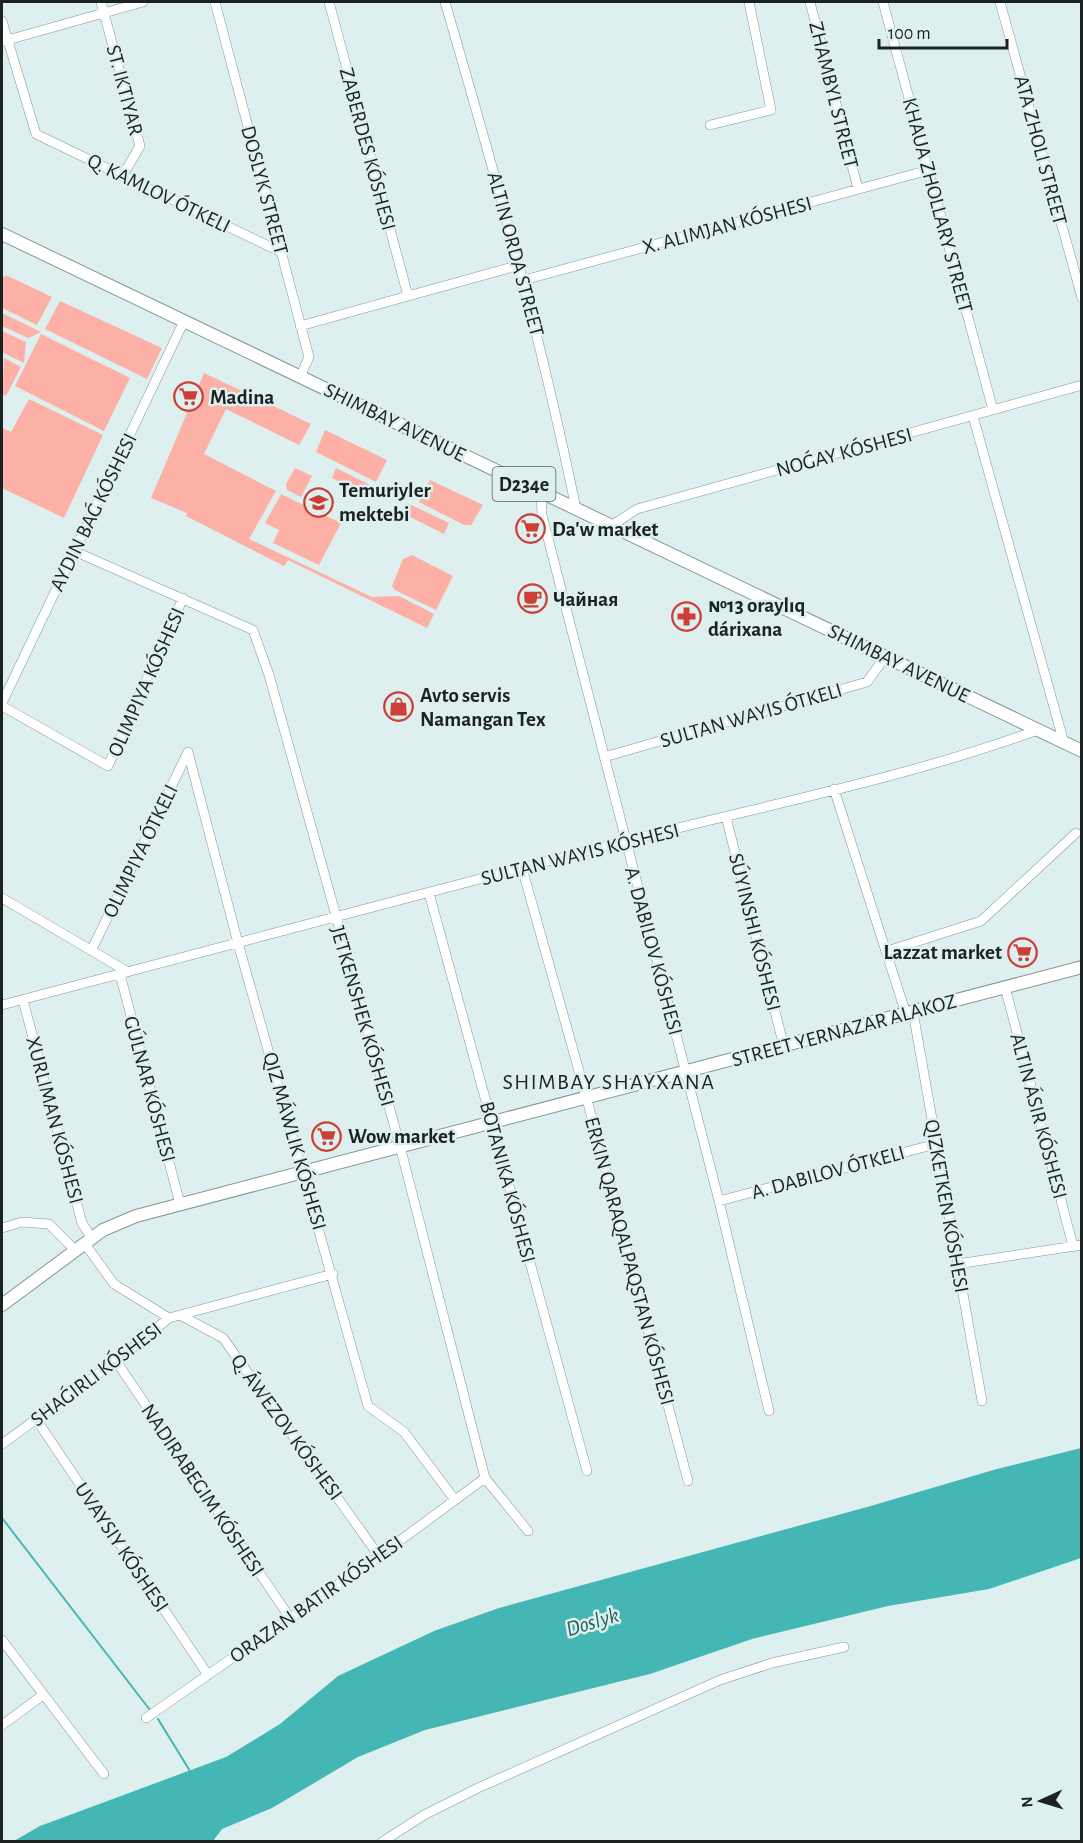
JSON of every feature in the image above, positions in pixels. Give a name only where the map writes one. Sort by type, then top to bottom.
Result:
[{"type":"main road","name":"SHIMBAY AVENUE","points":[[2,234],[1082,751]]},
{"type":"main road","name":"STREET YERNAZAR ALAKOZ","points":[[2,1305],[103,1230],[136,1215],[586,1096],[784,1047],[1082,967]]},
{"type":"street","name":"ST. IKTIYAR","points":[[101,2],[140,146],[123,175]]},
{"type":"street","points":[[2,21],[4,41],[142,2]]},
{"type":"street","name":"DOSLYK STREET","points":[[215,2],[309,357],[300,377]]},
{"type":"street","name":"ZABERDES KÓSHESI","points":[[329,2],[408,296]]},
{"type":"street","name":"ALTIN ORDA STREET","points":[[445,2],[524,280],[555,406],[576,509]]},
{"type":"street","points":[[710,125],[771,110],[748,2]]},
{"type":"street","name":"ZHAMBYL STREET","points":[[810,2],[858,189]]},
{"type":"street","name":"KHAUA ZHOLLARY STREET","points":[[883,2],[993,410]]},
{"type":"street","name":"ATA ZHOLI STREET","points":[[999,2],[1082,298]]},
{"type":"street","name":"Q. KAMLOV ÓTKELI","points":[[4,41],[36,134],[281,252]]},
{"type":"street","name":"X. ALIMJAN KÓSHESI","points":[[524,280],[929,170]]},
{"type":"street","points":[[300,326],[520,265]]},
{"type":"street","points":[[2,704],[184,321]]},
{"type":"street","name":"NOǴAY KÓSHESI","points":[[611,526],[637,509],[1082,385]]},
{"type":"street","points":[[973,416],[1064,743]]},
{"type":"street","name":"A. DABILOV KÓSHESI","points":[[541,492],[542,515],[719,1201],[769,1411]]},
{"type":"street","points":[[74,551],[183,597]]},
{"type":"street","name":"JETKENSHEK KÓSHESI","points":[[183,597],[253,630],[270,675],[400,1146],[485,1478],[528,1531]]},
{"type":"street","name":"OLIMPIYA KÓSHESI","points":[[2,704],[108,766],[183,597]]},
{"type":"street","points":[[604,757],[867,682],[885,657]]},
{"type":"street","points":[[2,1005],[625,841],[834,789],[1006,742],[1038,730]]},
{"type":"street","name":"OLIMPIYA ÓTKELI","points":[[92,949],[188,752],[238,943]]},
{"type":"street","points":[[834,789],[886,951],[909,1013],[936,1144],[982,1401]]},
{"type":"street","name":"SÚYINSHI KÓSHESI","points":[[726,817],[784,1047]]},
{"type":"street","points":[[886,951],[981,921],[1076,833]]},
{"type":"street","name":"ERKIN QARAQALPAQSTAN KÓSHESI","points":[[522,868],[586,1096],[688,1481]]},
{"type":"street","name":"BOTANIKA KÓSHESI","points":[[429,893],[587,1472]]},
{"type":"street","points":[[2,898],[92,949],[124,973]]},
{"type":"street","points":[[238,943],[333,1274],[368,1406],[404,1432],[455,1500]]},
{"type":"street","name":"GÚLNAR KÓSHESI","points":[[124,973],[180,1204]]},
{"type":"street","points":[[957,1264],[1077,1245],[1005,987]]},
{"type":"street","name":"XURLIMAN KÓSHESI","points":[[23,1000],[82,1223],[84,1244]]},
{"type":"street","name":"A. DABILOV ÓTKELI","points":[[719,1201],[936,1144]]},
{"type":"street","points":[[2,1227],[22,1222],[49,1224],[84,1244],[114,1284],[169,1318]]},
{"type":"street","points":[[2,1444],[116,1361],[169,1318],[333,1274]]},
{"type":"street","name":"Q. ÁWEZOV KÓSHESI","points":[[180,1315],[223,1338],[379,1556]]},
{"type":"street","name":"NADIRABEGIM KÓSHESI","points":[[116,1361],[290,1618]]},
{"type":"street","name":"UVAYSIY KÓSHESI","points":[[36,1419],[208,1675]]},
{"type":"street","points":[[146,1718],[379,1556],[485,1478]]},
{"type":"street","points":[[2,1640],[104,1774]]},
{"type":"street","points":[[382,1842],[424,1815],[478,1788],[720,1680],[772,1663],[844,1647]]},
{"type":"street","points":[[2,1725],[43,1695]]},
{"type":"shaded area","points":[[8,276],[52,297],[37,325],[2,308],[2,277]]},
{"type":"shaded area","points":[[60,301],[162,348],[147,379],[45,329]]},
{"type":"shaded area","points":[[2,313],[41,332],[28,338],[2,326]]},
{"type":"shaded area","points":[[2,331],[26,342],[24,363],[2,352]]},
{"type":"shaded area","points":[[41,334],[130,378],[104,431],[15,386]]},
{"type":"shaded area","points":[[4,358],[21,367],[6,396],[2,394]]},
{"type":"shaded area","points":[[204,373],[311,424],[299,445],[226,409],[204,454],[276,491],[249,539],[372,597],[399,596],[434,614],[427,628],[288,560],[284,566],[186,516],[187,513],[151,498]]},
{"type":"shaded area","points":[[29,399],[103,435],[64,518],[2,488],[2,428],[11,432]]},
{"type":"shaded area","points":[[325,430],[387,460],[376,482],[316,452]]},
{"type":"shaded area","points":[[295,468],[312,476],[301,497],[287,490],[286,484]]},
{"type":"shaded area","points":[[336,468],[380,490],[375,499],[332,478]]},
{"type":"shaded area","points":[[430,480],[483,505],[471,525],[464,525],[419,502]]},
{"type":"shaded area","points":[[281,494],[341,523],[319,565],[273,543],[279,530],[265,523]]},
{"type":"shaded area","points":[[407,503],[449,523],[444,534],[402,513]]},
{"type":"shaded area","points":[[412,555],[453,576],[436,610],[395,590],[392,586],[403,559]]},
{"type":"water","name":"Doslyk","points":[[1081,1448],[1081,1558],[989,1589],[888,1606],[752,1639],[650,1674],[425,1730],[358,1757],[272,1808],[222,1829],[213,1841],[14,1841],[40,1826],[226,1757],[280,1724],[338,1676],[434,1631],[499,1608],[997,1469]]},
{"type":"waterway","points":[[2,1518],[150,1710]]},
{"type":"waterway","points":[[158,1719],[190,1771]]},
{"type":"place","name":"Madina","points":[[189,397]]},
{"type":"place","name":"Temuriyler mektebi","points":[[318,502]]},
{"type":"place","name":"Da'w market","points":[[531,529]]},
{"type":"place","name":"Чайная","points":[[532,599]]},
{"type":"place","name":"№13 oraylıq dárixana","points":[[687,617]]},
{"type":"place","name":"Avto servis Namangan Tex","points":[[399,707]]},
{"type":"place","name":"Lazzat market","points":[[1023,952]]},
{"type":"place","name":"Wow market","points":[[327,1136]]},
{"type":"district","name":"SHIMBAY SHAYXANA","points":[[609,1081]]}]
